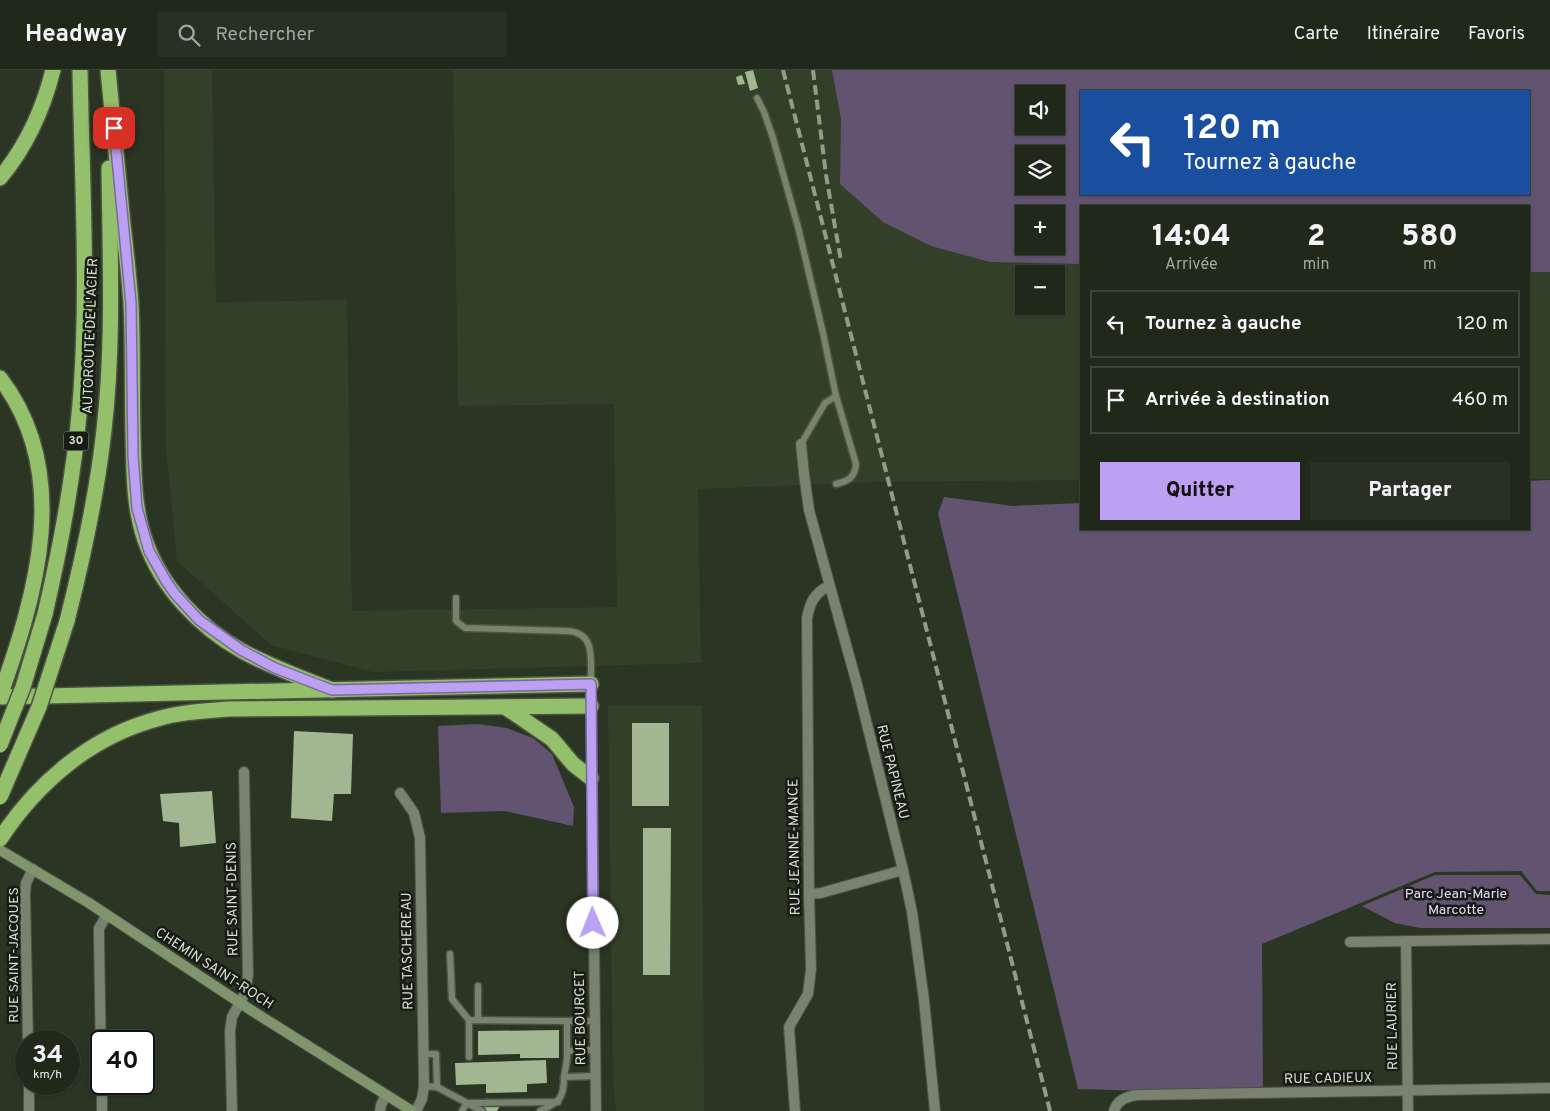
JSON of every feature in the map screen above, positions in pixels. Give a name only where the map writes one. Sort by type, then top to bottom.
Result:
[{"type":"highway","points":[[0,178],[29,136],[45,97],[53,70]]},
{"type":"highway","name":"AUTOROUTE DE L'ACIER","points":[[0,745],[23,687],[45,614],[67,505],[80,403],[84,297],[80,70]]},
{"type":"highway","points":[[108,70],[131,303],[134,474],[137,508],[147,544],[157,566],[175,594],[212,631],[258,660],[332,690]]},
{"type":"highway","name":"AUTOROUTE DE L'ACIER","points":[[0,797],[38,707],[67,620],[93,508],[104,431],[108,385],[110,284],[108,70]]},
{"type":"highway","points":[[0,378],[18,404],[36,456],[41,493],[41,542],[28,609],[0,697],[591,684]]},
{"type":"highway","points":[[0,839],[28,801],[60,770],[95,747],[145,722],[190,712],[248,709],[590,706]]},
{"type":"highway","points":[[505,707],[552,739],[573,764],[591,778]]},
{"type":"main road","name":"CHEMIN SAINT-ROCH","points":[[0,850],[107,915],[412,1111]]},
{"type":"street","name":"RUE PAPINEAU","points":[[801,444],[809,510],[858,688],[912,912],[924,1000],[935,1111]]},
{"type":"street","name":"RUE JEANNE-MANCE","points":[[795,1111],[789,1027],[808,994],[810,983],[807,618],[812,598],[829,586]]},
{"type":"street","name":"RUE BOURGET","points":[[591,684],[596,1111]]},
{"type":"street","name":"RUE SAINT-DENIS","points":[[232,1111],[230,1032],[232,1017],[245,993],[248,975],[244,772]]},
{"type":"street","name":"RUE TASCHEREAU","points":[[400,793],[414,813],[420,838],[424,1086],[422,1099],[416,1111]]},
{"type":"street","name":"RUE SAINT-JACQUES","points":[[28,1030],[24,893],[26,883],[33,869]]},
{"type":"street","points":[[809,894],[820,893],[903,870]]},
{"type":"street","points":[[101,1030],[99,928],[107,915]]},
{"type":"street","points":[[1350,942],[1550,939]]},
{"type":"street","name":"RUE LAURIER","points":[[1406,941],[1408,1111]]},
{"type":"street","name":"RUE CADIEUX","points":[[1114,1111],[1120,1100],[1128,1096],[1137,1095],[1550,1088]]},
{"type":"street","points":[[29,1095],[29,1111]]},
{"type":"street","points":[[102,1095],[102,1111]]},
{"type":"street","points":[[380,1111],[386,1095]]},
{"type":"lane","points":[[757,98],[773,138],[795,218],[836,396],[856,464],[852,478],[836,484]]},
{"type":"lane","points":[[801,444],[825,403],[836,396]]},
{"type":"lane","points":[[456,598],[456,618],[460,625],[465,628],[568,631],[581,634],[587,640],[590,648],[591,684]]},
{"type":"lane","points":[[450,954],[452,999],[469,1020],[469,1057]]},
{"type":"lane","points":[[478,986],[478,1020]]},
{"type":"lane","points":[[469,1020],[595,1021]]},
{"type":"lane","points":[[540,1111],[558,1102],[563,1093],[567,1051],[566,1021]]},
{"type":"lane","points":[[567,1051],[595,1050]]},
{"type":"lane","points":[[424,1054],[436,1054],[437,1087]]},
{"type":"lane","points":[[564,1077],[596,1076]]},
{"type":"lane","points":[[424,1086],[437,1087],[482,1111]]},
{"type":"lane","points":[[505,1102],[505,1111]]},
{"type":"lane","points":[[467,1103],[558,1102]]},
{"type":"lane","points":[[462,1111],[467,1103]]},
{"type":"shaded area","points":[[164,70],[212,70],[216,302],[347,300],[352,611],[617,607],[614,404],[458,406],[453,70],[1550,70],[1550,479],[1530,479],[1530,205],[1080,205],[1080,480],[879,482],[698,489],[701,663],[373,672],[271,645],[177,561],[166,447]]},
{"type":"shaded area","points":[[608,706],[702,706],[704,1111],[616,1111],[613,1082]]},
{"type":"green space","points":[[832,70],[1550,70],[1550,272],[1530,272],[1530,205],[1080,205],[1080,264],[990,262],[931,246],[883,222],[840,184],[841,119]]},
{"type":"green space","points":[[1550,480],[1550,891],[1537,891],[1521,871],[1435,872],[1262,944],[1263,1094],[1078,1089],[938,514],[944,497],[1013,506],[1080,503],[1080,530],[1530,530],[1530,481]]},
{"type":"green space","points":[[478,724],[507,728],[533,738],[552,754],[574,807],[573,826],[504,811],[441,813],[438,726]]},
{"type":"green space","name":"Parc Jean-Marie Marcotte","points":[[1435,875],[1520,875],[1536,894],[1550,895],[1550,928],[1420,928],[1395,923],[1362,906]]},
{"type":"building","points":[[753,70],[758,88],[750,91],[745,72]]},
{"type":"building","points":[[742,75],[745,84],[738,85],[736,77]]},
{"type":"building","points":[[632,723],[669,723],[669,806],[632,806]]},
{"type":"building","points":[[294,731],[353,734],[351,794],[334,794],[332,821],[291,818]]},
{"type":"building","points":[[212,791],[216,843],[180,847],[179,823],[163,821],[160,794]]},
{"type":"building","points":[[643,828],[671,828],[670,975],[643,975]]},
{"type":"building","points":[[559,1030],[559,1058],[520,1058],[520,1054],[478,1055],[478,1031]]},
{"type":"building","points":[[546,1060],[547,1083],[527,1084],[527,1092],[486,1093],[486,1084],[456,1085],[455,1063]]},
{"type":"building","points":[[487,1098],[500,1106],[497,1111],[479,1111]]},
{"type":"railway","points":[[783,70],[1050,1111]]},
{"type":"railway","points":[[813,70],[826,175],[841,261]]},
{"type":"route","points":[[114,128],[131,303],[133,455],[137,508],[149,551],[166,581],[175,594],[199,620],[226,641],[275,668],[332,690],[591,684],[593,923]]}]
